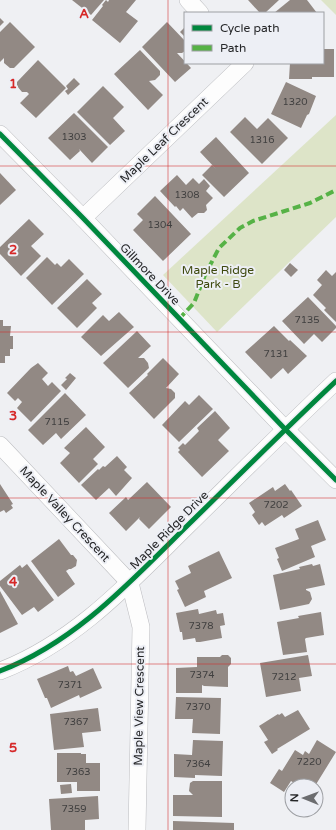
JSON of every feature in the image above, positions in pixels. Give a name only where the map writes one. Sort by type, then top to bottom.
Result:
[{"type":"street","points":[[188,0],[199,12]]},
{"type":"street","name":"Maple Leaf Crescent","points":[[83,218],[244,64]]},
{"type":"street","name":"Gillmore Drive","points":[[0,134],[83,218],[285,429]]},
{"type":"street","name":"Maple Ridge Drive","points":[[0,671],[16,665],[51,646],[82,625],[130,583],[285,429],[336,381]]},
{"type":"street","points":[[285,429],[336,480]]},
{"type":"street","name":"Maple Valley Crescent","points":[[0,445],[130,583]]},
{"type":"street","name":"Maple View Crescent","points":[[130,583],[141,627],[137,830]]},
{"type":"green space","points":[[321,0],[336,0],[336,15]]},
{"type":"green space","name":"Maple Ridge Park - B","points":[[336,115],[336,217],[217,332],[163,275]]},
{"type":"building","points":[[72,0],[104,0],[91,15]]},
{"type":"building","points":[[106,0],[108,2],[109,0],[136,0],[126,12],[138,21],[120,43],[92,20]]},
{"type":"building","points":[[248,0],[279,0],[266,12],[259,12]]},
{"type":"building","points":[[290,0],[307,0],[316,12],[275,12]]},
{"type":"building","points":[[0,18],[4,22],[0,26]]},
{"type":"building","points":[[10,22],[35,47],[14,68],[10,68],[4,63],[4,58],[0,62],[0,32]]},
{"type":"building","points":[[167,22],[184,40],[184,52],[177,53],[184,60],[184,64],[187,64],[191,68],[175,82],[142,47]]},
{"type":"building","points":[[184,28],[184,36],[180,32]]},
{"type":"building","points":[[324,49],[334,49],[334,77],[289,79],[290,64],[324,64]]},
{"type":"building","points":[[140,50],[160,71],[160,75],[155,80],[149,81],[163,95],[148,110],[114,74]]},
{"type":"building","points":[[38,60],[66,88],[36,118],[20,103],[29,94],[27,92],[22,92],[17,86],[17,82]]},
{"type":"building","points":[[74,78],[80,84],[68,95],[65,91],[68,89],[66,86]]},
{"type":"building","points":[[286,82],[316,96],[309,114],[307,115],[301,128],[271,114]]},
{"type":"building","points":[[103,86],[124,107],[113,118],[125,131],[110,145],[77,112]]},
{"type":"building","points":[[74,113],[108,147],[92,163],[79,149],[80,151],[70,160],[48,138]]},
{"type":"building","points":[[245,117],[257,129],[268,118],[288,138],[262,164],[230,132]]},
{"type":"building","points":[[216,137],[249,173],[224,197],[202,175],[212,165],[216,169],[200,152]]},
{"type":"building","points":[[0,173],[16,190],[0,205]]},
{"type":"building","points":[[177,175],[186,185],[193,178],[199,184],[204,179],[210,186],[206,191],[213,198],[206,205],[207,210],[204,213],[198,213],[192,218],[183,208],[180,211],[176,206],[175,207],[160,191]]},
{"type":"building","points":[[155,196],[191,234],[163,261],[133,230],[143,220],[137,214]]},
{"type":"building","points":[[29,219],[44,234],[31,246],[41,256],[21,276],[0,254],[0,247]]},
{"type":"building","points":[[47,257],[55,265],[57,263],[61,267],[69,259],[84,274],[52,305],[26,278]]},
{"type":"building","points":[[290,263],[298,270],[291,277],[284,270]]},
{"type":"building","points":[[326,270],[332,276],[336,272],[336,322],[324,310],[326,308],[313,295],[322,285],[317,280]]},
{"type":"building","points":[[87,279],[102,294],[92,303],[97,308],[77,328],[57,308]]},
{"type":"building","points":[[308,297],[336,326],[336,328],[322,342],[314,334],[304,344],[282,321]]},
{"type":"building","points":[[119,312],[134,327],[101,356],[81,337],[103,315],[109,321]]},
{"type":"building","points":[[0,320],[3,320],[3,326],[11,326],[10,336],[13,336],[13,349],[10,349],[10,356],[5,356],[5,363],[0,363]]},
{"type":"building","points":[[274,326],[307,356],[288,374],[283,368],[271,379],[245,352]]},
{"type":"building","points":[[137,331],[151,346],[138,358],[144,358],[148,363],[149,368],[128,388],[103,363]]},
{"type":"building","points":[[163,358],[179,374],[166,388],[171,389],[175,393],[175,398],[154,419],[129,393]]},
{"type":"building","points":[[38,363],[48,373],[42,379],[48,386],[52,382],[61,391],[31,422],[17,408],[22,402],[18,398],[15,401],[7,393],[31,368]]},
{"type":"building","points":[[70,373],[76,378],[66,390],[61,385]]},
{"type":"building","points":[[65,393],[86,415],[61,439],[56,433],[43,445],[28,430]]},
{"type":"building","points":[[199,395],[213,409],[179,442],[162,425],[185,401],[189,405]]},
{"type":"building","points":[[215,411],[230,428],[218,440],[229,451],[202,477],[178,452],[180,450],[178,448],[183,443],[185,445],[199,431],[197,428]]},
{"type":"building","points":[[86,427],[105,447],[93,459],[98,464],[79,483],[60,463],[70,453],[64,448]]},
{"type":"building","points":[[117,456],[127,467],[124,470],[132,478],[116,496],[109,488],[96,500],[81,485],[98,469],[99,470],[103,466],[105,467]]},
{"type":"building","points":[[147,482],[171,507],[149,529],[139,519],[140,517],[126,531],[109,513],[126,497],[128,500]]},
{"type":"building","points":[[0,484],[13,504],[11,505],[13,508],[6,513],[4,510],[0,512]]},
{"type":"building","points":[[285,484],[302,506],[284,518],[282,515],[265,526],[262,522],[259,525],[252,515],[255,512],[249,503],[273,487],[275,491]]},
{"type":"building","points":[[318,520],[326,540],[311,546],[315,557],[282,571],[277,559],[279,558],[275,548],[299,539],[295,529]]},
{"type":"building","points":[[59,539],[71,555],[73,555],[77,560],[76,566],[66,571],[75,584],[58,597],[31,561]]},
{"type":"building","points":[[219,551],[232,578],[204,591],[206,597],[185,607],[177,590],[179,589],[175,581],[191,573],[188,566]]},
{"type":"building","points":[[27,564],[54,600],[38,612],[34,607],[22,615],[0,586],[0,581],[20,565],[22,568]]},
{"type":"building","points":[[312,564],[313,566],[320,564],[325,585],[306,589],[310,592],[312,599],[309,604],[280,610],[273,575],[300,569],[299,567]]},
{"type":"building","points":[[0,591],[18,624],[0,633]]},
{"type":"building","points":[[198,609],[199,614],[216,610],[217,614],[223,613],[225,625],[220,626],[222,638],[200,642],[196,642],[195,638],[183,640],[176,613]]},
{"type":"building","points":[[321,612],[324,635],[305,639],[307,652],[283,655],[277,622]]},
{"type":"building","points":[[222,655],[228,655],[231,658],[231,664],[228,667],[228,687],[202,685],[202,693],[176,693],[176,668],[197,667],[197,657],[220,657]]},
{"type":"building","points":[[308,655],[312,676],[299,678],[301,691],[266,697],[260,663]]},
{"type":"building","points":[[68,666],[70,672],[73,671],[76,676],[93,668],[102,688],[80,698],[79,695],[51,708],[37,679]]},
{"type":"building","points":[[176,697],[221,698],[220,734],[192,733],[193,719],[175,719]]},
{"type":"building","points":[[98,708],[101,731],[82,733],[84,747],[54,750],[50,714]]},
{"type":"building","points":[[298,710],[310,729],[277,749],[278,750],[272,754],[264,742],[268,740],[259,726],[278,714],[279,715],[282,713],[285,717]]},
{"type":"building","points":[[193,740],[223,741],[222,776],[195,775],[195,778],[174,777],[174,754],[192,755]]},
{"type":"building","points":[[317,740],[336,752],[320,778],[284,778],[284,792],[270,783],[279,769],[282,771],[295,750],[303,755],[305,751],[309,754]]},
{"type":"building","points":[[57,753],[86,754],[86,763],[100,763],[100,791],[77,791],[77,782],[57,782]]},
{"type":"building","points":[[193,781],[222,781],[222,817],[173,816],[173,795],[193,795],[189,791],[190,783]]},
{"type":"building","points":[[71,784],[72,793],[61,794],[60,785]]},
{"type":"building","points":[[98,796],[99,819],[85,820],[85,830],[51,830],[49,799]]},
{"type":"building","points":[[173,821],[234,823],[234,830],[173,830]]},
{"type":"marked path","points":[[179,319],[194,303],[205,275],[219,248],[240,228],[253,221],[310,203],[336,190]]},
{"type":"cycle path","points":[[0,134],[336,480]]},
{"type":"cycle path","points":[[0,671],[28,659],[53,644],[78,627],[101,608],[124,588],[336,381]]}]
